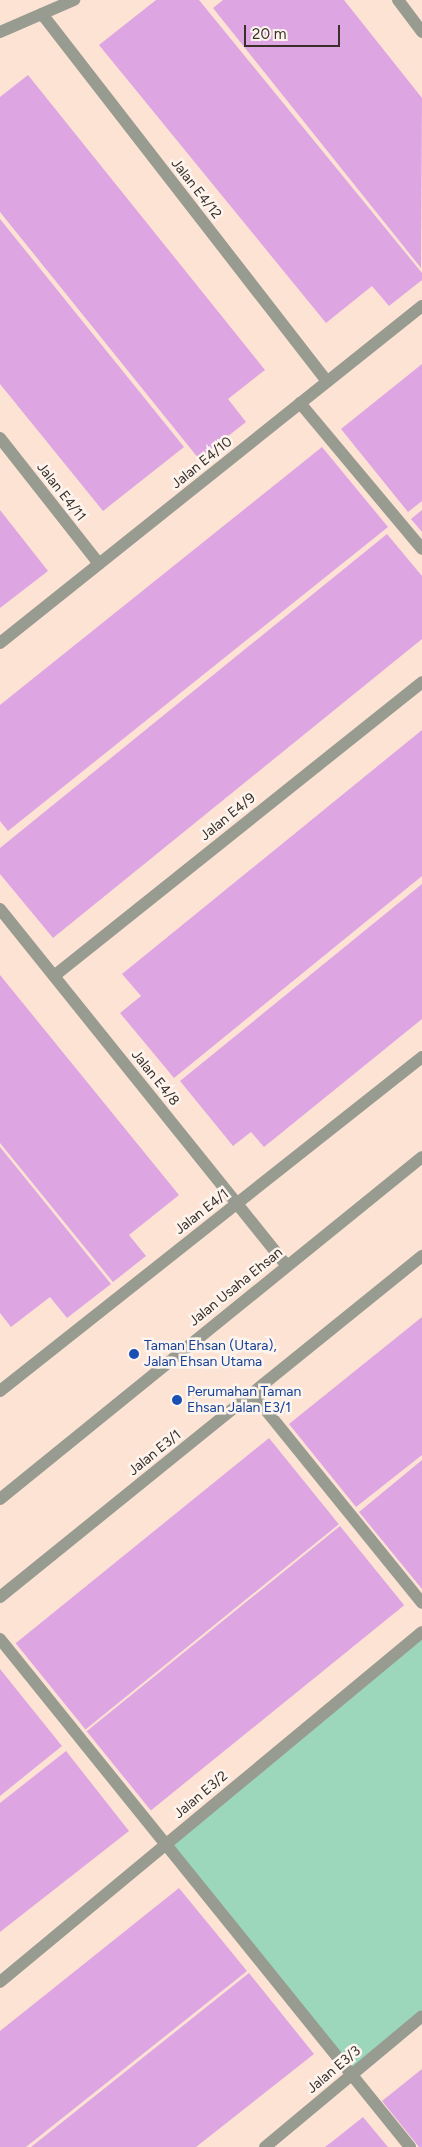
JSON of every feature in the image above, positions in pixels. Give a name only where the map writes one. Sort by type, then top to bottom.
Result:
[{"type":"street","points":[[0,32],[74,0]]},
{"type":"street","points":[[398,0],[422,32]]},
{"type":"street","name":"Jalan E4/12","points":[[42,14],[327,382]]},
{"type":"street","name":"Jalan E4/10","points":[[0,643],[422,306]]},
{"type":"street","points":[[300,404],[422,549]]},
{"type":"street","name":"Jalan E4/11","points":[[0,438],[99,564]]},
{"type":"street","name":"Jalan E4/9","points":[[54,976],[422,682]]},
{"type":"street","name":"Jalan E4/8","points":[[0,909],[287,1266]]},
{"type":"street","name":"Jalan E4/1","points":[[2,1386],[422,1057]]},
{"type":"street","name":"Jalan Usaha Ehsan","points":[[0,1498],[422,1156]]},
{"type":"street","name":"Jalan E3/1","points":[[0,1597],[422,1256]]},
{"type":"street","points":[[252,1393],[422,1603]]},
{"type":"street","name":"Jalan E3/2","points":[[0,1982],[422,1632]]},
{"type":"street","points":[[0,1639],[410,2147]]},
{"type":"street","name":"Jalan E3/3","points":[[265,2147],[422,2016]]},
{"type":"green space","points":[[422,1632],[422,2016],[351,2075],[166,1845]]},
{"type":"building","points":[[156,0],[199,0],[422,273],[422,280],[389,306],[372,286],[326,323],[99,45]]},
{"type":"building","points":[[223,0],[344,0],[422,98],[421,268],[213,8]]},
{"type":"building","points":[[28,75],[265,370],[228,399],[246,422],[199,459],[0,212],[0,97]]},
{"type":"building","points":[[0,219],[184,447],[103,511],[0,384]]},
{"type":"building","points":[[422,364],[422,501],[408,512],[341,429]]},
{"type":"building","points":[[322,447],[388,527],[8,831],[0,821],[0,705]]},
{"type":"building","points":[[0,510],[48,571],[0,608]]},
{"type":"building","points":[[422,510],[422,532],[411,519]]},
{"type":"building","points":[[387,534],[422,576],[422,639],[53,938],[0,874],[0,848]]},
{"type":"building","points":[[422,730],[422,876],[174,1078],[120,1013],[141,996],[122,974]]},
{"type":"building","points":[[422,884],[422,1019],[264,1147],[251,1132],[233,1146],[180,1081]]},
{"type":"building","points":[[0,975],[179,1195],[129,1235],[146,1256],[113,1282],[0,1143]]},
{"type":"building","points":[[0,1147],[111,1284],[67,1318],[50,1297],[11,1327],[0,1313]]},
{"type":"building","points":[[422,1317],[422,1455],[356,1507],[289,1424]]},
{"type":"building","points":[[269,1438],[339,1524],[86,1729],[16,1643]]},
{"type":"building","points":[[422,1460],[422,1589],[359,1512]]},
{"type":"building","points":[[340,1526],[404,1605],[151,1810],[87,1731]]},
{"type":"building","points":[[0,1669],[62,1746],[0,1796]]},
{"type":"building","points":[[66,1751],[129,1831],[0,1932],[0,1803]]},
{"type":"building","points":[[179,1888],[247,1971],[26,2147],[0,2147],[0,2031]]},
{"type":"building","points":[[249,1973],[314,2054],[196,2147],[31,2147]]},
{"type":"building","points":[[422,2069],[422,2147],[419,2147],[382,2101]]},
{"type":"building","points":[[363,2117],[388,2147],[325,2147],[338,2137]]},
{"type":"place","name":"Taman Ehsan (Utara), Jalan Ehsan Utama","points":[[134,1354]]},
{"type":"place","name":"Perumahan Taman Ehsan Jalan E3/1","points":[[177,1400]]}]
